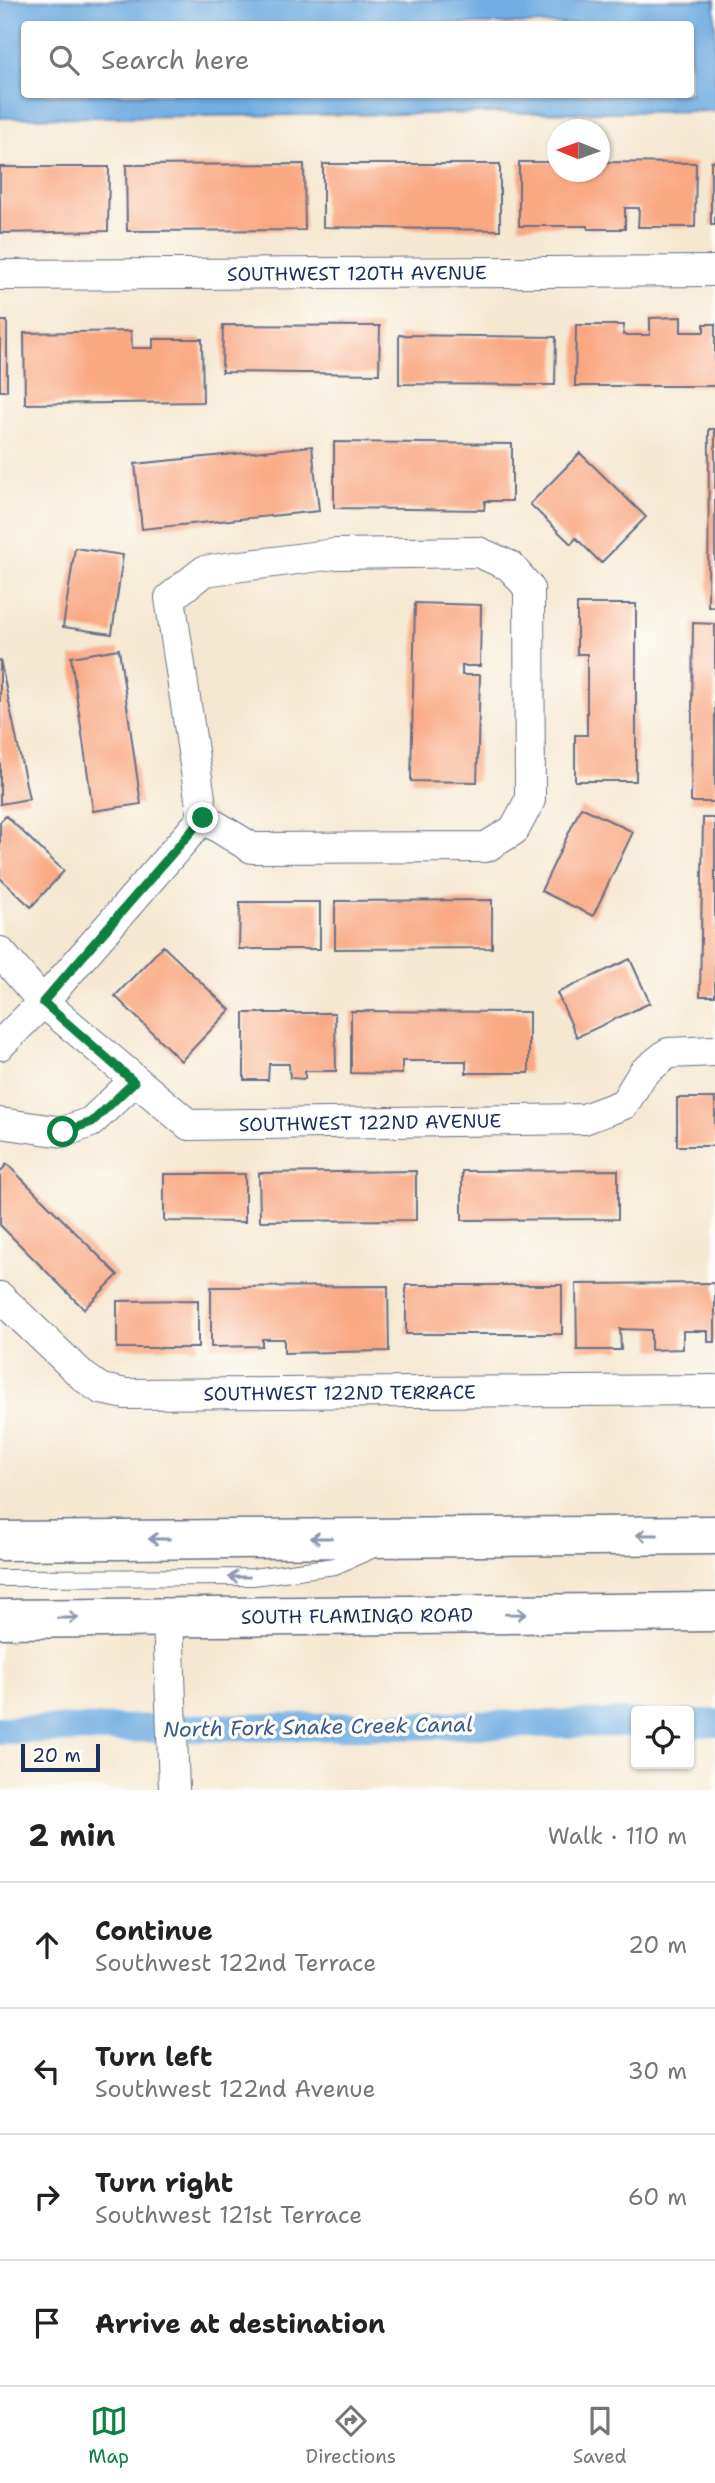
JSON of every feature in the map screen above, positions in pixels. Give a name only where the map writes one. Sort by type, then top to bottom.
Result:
[{"type":"highway","points":[[0,1541],[715,1535]]},
{"type":"highway","name":"SOUTH FLAMINGO ROAD","points":[[0,1619],[715,1612]]},
{"type":"street","name":"SOUTHWEST 120TH AVENUE","points":[[0,275],[715,271]]},
{"type":"street","points":[[0,1045],[43,1002],[203,818],[170,598],[204,571],[335,554],[478,552],[510,566],[529,588],[530,800],[514,831],[486,846],[252,848],[203,818]]},
{"type":"street","name":"SOUTHWEST 122ND AVENUE","points":[[5,971],[134,1082],[189,1125],[584,1119],[624,1104],[643,1073],[668,1053],[715,1051]]},
{"type":"street","points":[[0,1123],[63,1132],[92,1122],[134,1082]]},
{"type":"street","name":"SOUTHWEST 122ND TERRACE","points":[[0,1297],[83,1377],[101,1389],[126,1394],[715,1390]]},
{"type":"street","points":[[168,1617],[174,1784]]},
{"type":"lane","points":[[0,1578],[253,1577],[335,1566],[398,1537]]},
{"type":"water","points":[[0,0],[715,0],[715,111],[0,118]]},
{"type":"building","points":[[711,161],[715,161],[715,225],[711,225]]},
{"type":"building","points":[[519,162],[547,162],[547,182],[610,182],[610,162],[696,163],[695,227],[638,227],[639,208],[625,208],[625,229],[519,226]]},
{"type":"building","points":[[304,164],[305,230],[127,231],[126,165]]},
{"type":"building","points":[[323,164],[500,164],[500,230],[323,227]]},
{"type":"building","points":[[0,167],[109,167],[108,231],[0,233]]},
{"type":"building","points":[[681,317],[681,332],[704,332],[704,324],[715,324],[715,386],[575,386],[576,325],[624,325],[623,335],[650,335],[650,318]]},
{"type":"building","points":[[0,321],[7,321],[7,391],[0,391]]},
{"type":"building","points":[[223,325],[380,326],[379,374],[222,372]]},
{"type":"building","points":[[131,331],[132,348],[153,348],[153,339],[202,339],[203,402],[25,404],[24,333]]},
{"type":"building","points":[[399,335],[556,337],[555,385],[399,384]]},
{"type":"building","points":[[709,429],[715,429],[715,607],[708,607]]},
{"type":"building","points":[[334,442],[512,444],[512,501],[485,501],[484,510],[334,508]]},
{"type":"building","points":[[312,446],[319,511],[142,529],[135,464]]},
{"type":"building","points":[[580,453],[646,517],[601,563],[576,538],[571,544],[530,504]]},
{"type":"building","points":[[75,548],[123,555],[112,634],[63,627]]},
{"type":"building","points":[[415,603],[481,605],[480,666],[462,666],[462,675],[480,675],[477,782],[411,781]]},
{"type":"building","points":[[577,604],[636,604],[636,781],[575,781],[575,735],[587,735],[587,654],[577,654]]},
{"type":"building","points":[[693,623],[715,624],[715,802],[691,802]]},
{"type":"building","points":[[119,649],[141,804],[93,811],[71,657]]},
{"type":"building","points":[[0,659],[29,799],[0,804]]},
{"type":"building","points":[[581,807],[633,832],[593,916],[541,891]]},
{"type":"building","points":[[6,816],[64,871],[31,907],[0,878],[0,822]]},
{"type":"building","points":[[703,818],[715,818],[715,996],[700,996]]},
{"type":"building","points":[[492,900],[492,948],[335,949],[335,901]]},
{"type":"building","points":[[240,902],[320,902],[320,949],[239,949]]},
{"type":"building","points":[[163,946],[230,1010],[181,1061],[115,996]]},
{"type":"building","points":[[630,959],[650,1003],[577,1037],[557,993]]},
{"type":"building","points":[[351,1011],[529,1012],[529,1073],[466,1073],[466,1061],[402,1061],[402,1074],[351,1073]]},
{"type":"building","points":[[244,1013],[335,1013],[336,1071],[305,1071],[305,1079],[290,1078],[289,1064],[269,1064],[268,1080],[244,1080]]},
{"type":"building","points":[[677,1098],[715,1098],[715,1146],[677,1146]]},
{"type":"building","points":[[7,1164],[118,1275],[84,1309],[0,1225],[0,1172]]},
{"type":"building","points":[[618,1170],[618,1219],[462,1220],[462,1171]]},
{"type":"building","points":[[416,1171],[416,1220],[260,1221],[259,1173]]},
{"type":"building","points":[[164,1174],[245,1174],[245,1222],[164,1221]]},
{"type":"building","points":[[715,1283],[715,1342],[708,1342],[708,1331],[683,1331],[683,1349],[651,1350],[651,1330],[620,1329],[621,1350],[577,1350],[576,1284]]},
{"type":"building","points":[[406,1285],[562,1285],[562,1334],[406,1334]]},
{"type":"building","points":[[388,1286],[389,1351],[284,1353],[284,1339],[262,1339],[262,1346],[211,1347],[211,1287]]},
{"type":"building","points":[[198,1300],[198,1348],[117,1348],[117,1301]]},
{"type":"waterway","name":"North Fork Snake Creek Canal","points":[[0,1730],[631,1723]]},
{"type":"waterway","name":"North Fork Snake Creek Canal","points":[[694,1723],[715,1723]]},
{"type":"route","points":[[63,1132],[92,1122],[134,1082],[43,1002],[203,818]]}]
